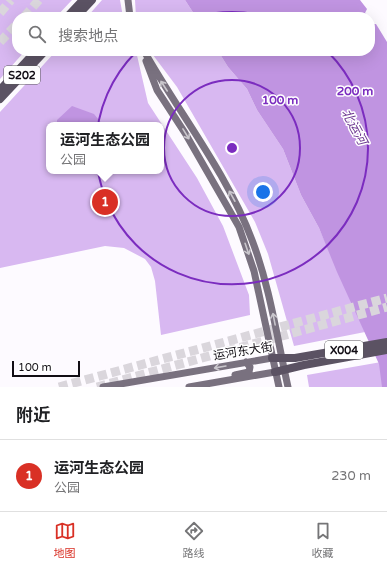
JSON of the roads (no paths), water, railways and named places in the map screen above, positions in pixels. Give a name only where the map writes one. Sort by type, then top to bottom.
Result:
[{"type":"main road","points":[[72,12],[83,0]]},
{"type":"main road","points":[[81,12],[92,0]]},
{"type":"main road","points":[[128,0],[129,12]]},
{"type":"main road","name":"S202","points":[[0,90],[31,56]]},
{"type":"main road","name":"S202","points":[[0,99],[39,56]]},
{"type":"main road","points":[[145,56],[156,90],[185,133],[239,227],[255,278],[279,387]]},
{"type":"main road","points":[[146,56],[194,132],[243,219],[259,260],[271,307],[288,387]]},
{"type":"main road","name":"运河东大街","points":[[189,387],[275,372],[302,361],[387,342]]},
{"type":"main road","name":"运河东大街","points":[[103,387],[272,358],[281,357],[302,361],[387,350]]},
{"type":"main road","points":[[214,382],[227,376],[249,372],[250,367],[246,362]]},
{"type":"water","points":[[185,0],[360,0],[367,9],[366,12],[193,12]]},
{"type":"water","name":"北运河","points":[[375,24],[387,42],[387,387],[382,387],[379,364],[337,272],[319,228],[301,195],[283,149],[257,110],[247,89],[228,67],[221,56],[375,56]]},
{"type":"water","points":[[72,106],[94,114],[101,122],[57,122],[57,120]]},
{"type":"tunnel","points":[[0,13],[11,0]]},
{"type":"tunnel","points":[[28,12],[39,0]]},
{"type":"tunnel","points":[[0,42],[12,29]]},
{"type":"tunnel","points":[[59,387],[387,298]]},
{"type":"tunnel","points":[[97,387],[387,307]]},
{"type":"place","name":"运河生态公园","points":[[105,202]]}]
